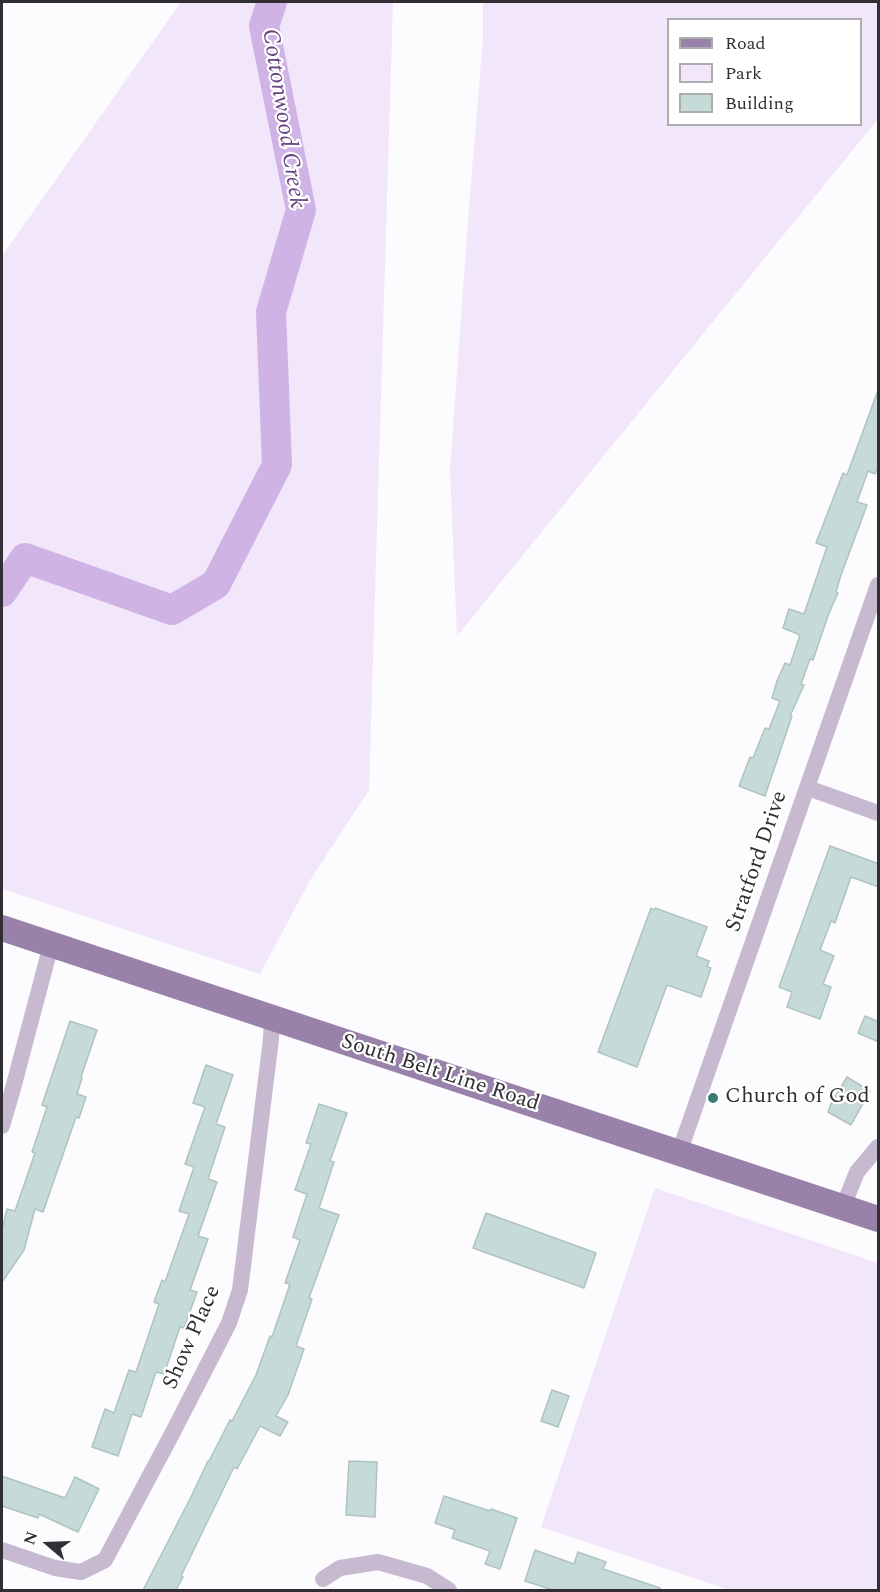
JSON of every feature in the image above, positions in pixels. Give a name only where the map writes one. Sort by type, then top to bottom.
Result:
[{"type":"main road","name":"South Belt Line Road","points":[[2,928],[879,1220]]},
{"type":"street","name":"Stratford Drive","points":[[679,1153],[879,585]]},
{"type":"street","points":[[807,788],[879,813]]},
{"type":"street","points":[[2,1126],[51,945]]},
{"type":"street","name":"Show Place","points":[[2,1550],[55,1568],[81,1572],[105,1560],[229,1323],[240,1290],[272,1018]]},
{"type":"street","points":[[843,1208],[857,1173],[879,1147]]},
{"type":"street","points":[[323,1579],[340,1569],[378,1562],[427,1576],[449,1590]]},
{"type":"green space","points":[[181,2],[393,2],[369,790],[309,882],[260,974],[2,889],[2,256]]},
{"type":"green space","points":[[483,2],[878,2],[878,119],[457,636],[450,470],[483,38]]},
{"type":"green space","points":[[655,1188],[878,1263],[878,1590],[729,1590],[541,1527]]},
{"type":"building","points":[[877,393],[879,393],[879,465],[875,474],[868,471],[857,502],[867,505],[841,575],[836,592],[838,593],[813,660],[810,659],[801,684],[804,685],[790,716],[792,716],[765,796],[739,786],[750,757],[753,758],[765,728],[769,729],[780,701],[772,698],[777,681],[785,663],[790,665],[800,635],[783,628],[789,609],[804,614],[827,547],[816,543],[843,473],[847,475]]},
{"type":"building","points":[[830,846],[879,864],[879,887],[851,877],[835,923],[831,921],[820,950],[834,956],[823,984],[831,987],[820,1019],[787,1007],[792,992],[779,987]]},
{"type":"building","points":[[651,908],[707,927],[696,956],[709,961],[707,967],[711,968],[701,997],[667,985],[637,1067],[598,1052]]},
{"type":"building","points":[[865,1016],[879,1022],[879,1042],[858,1033]]},
{"type":"building","points":[[70,1021],[97,1030],[77,1094],[86,1097],[79,1118],[76,1117],[43,1212],[35,1209],[24,1250],[2,1282],[2,1229],[7,1209],[15,1211],[35,1153],[32,1152],[47,1107],[42,1105]]},
{"type":"building","points":[[206,1065],[233,1075],[216,1124],[225,1127],[208,1179],[217,1182],[198,1236],[208,1239],[190,1290],[197,1292],[184,1328],[180,1327],[164,1374],[156,1372],[141,1417],[132,1414],[118,1456],[92,1447],[105,1409],[114,1413],[129,1370],[136,1372],[159,1304],[154,1302],[162,1280],[165,1282],[189,1214],[179,1211],[194,1167],[185,1164],[205,1107],[193,1103]]},
{"type":"building","points":[[847,1077],[870,1091],[851,1125],[828,1112],[834,1096]]},
{"type":"building","points":[[319,1104],[347,1113],[330,1161],[334,1162],[319,1208],[339,1215],[309,1298],[312,1299],[296,1346],[304,1349],[288,1395],[276,1416],[288,1422],[280,1436],[260,1426],[237,1469],[234,1467],[176,1590],[143,1590],[208,1461],[256,1375],[270,1336],[272,1337],[290,1284],[285,1283],[300,1240],[293,1237],[307,1194],[295,1190],[311,1144],[306,1143]]},
{"type":"building","points":[[486,1213],[596,1253],[584,1288],[473,1248]]},
{"type":"building","points":[[552,1390],[569,1396],[558,1427],[541,1421]]},
{"type":"building","points":[[349,1461],[377,1462],[375,1517],[346,1515]]},
{"type":"building","points":[[2,1476],[65,1498],[75,1477],[99,1489],[78,1532],[39,1514],[38,1518],[2,1506]]},
{"type":"building","points":[[444,1496],[517,1518],[500,1569],[485,1564],[490,1551],[452,1538],[455,1530],[435,1523]]},
{"type":"building","points":[[535,1550],[574,1564],[578,1552],[606,1562],[603,1569],[660,1588],[660,1590],[553,1590],[525,1581]]},
{"type":"waterway","name":"Cottonwood Creek","points":[[2,592],[25,558],[172,610],[216,584],[277,465],[271,312],[301,210],[264,26],[272,2]]},
{"type":"place","name":"Church of God","points":[[713,1098]]}]
